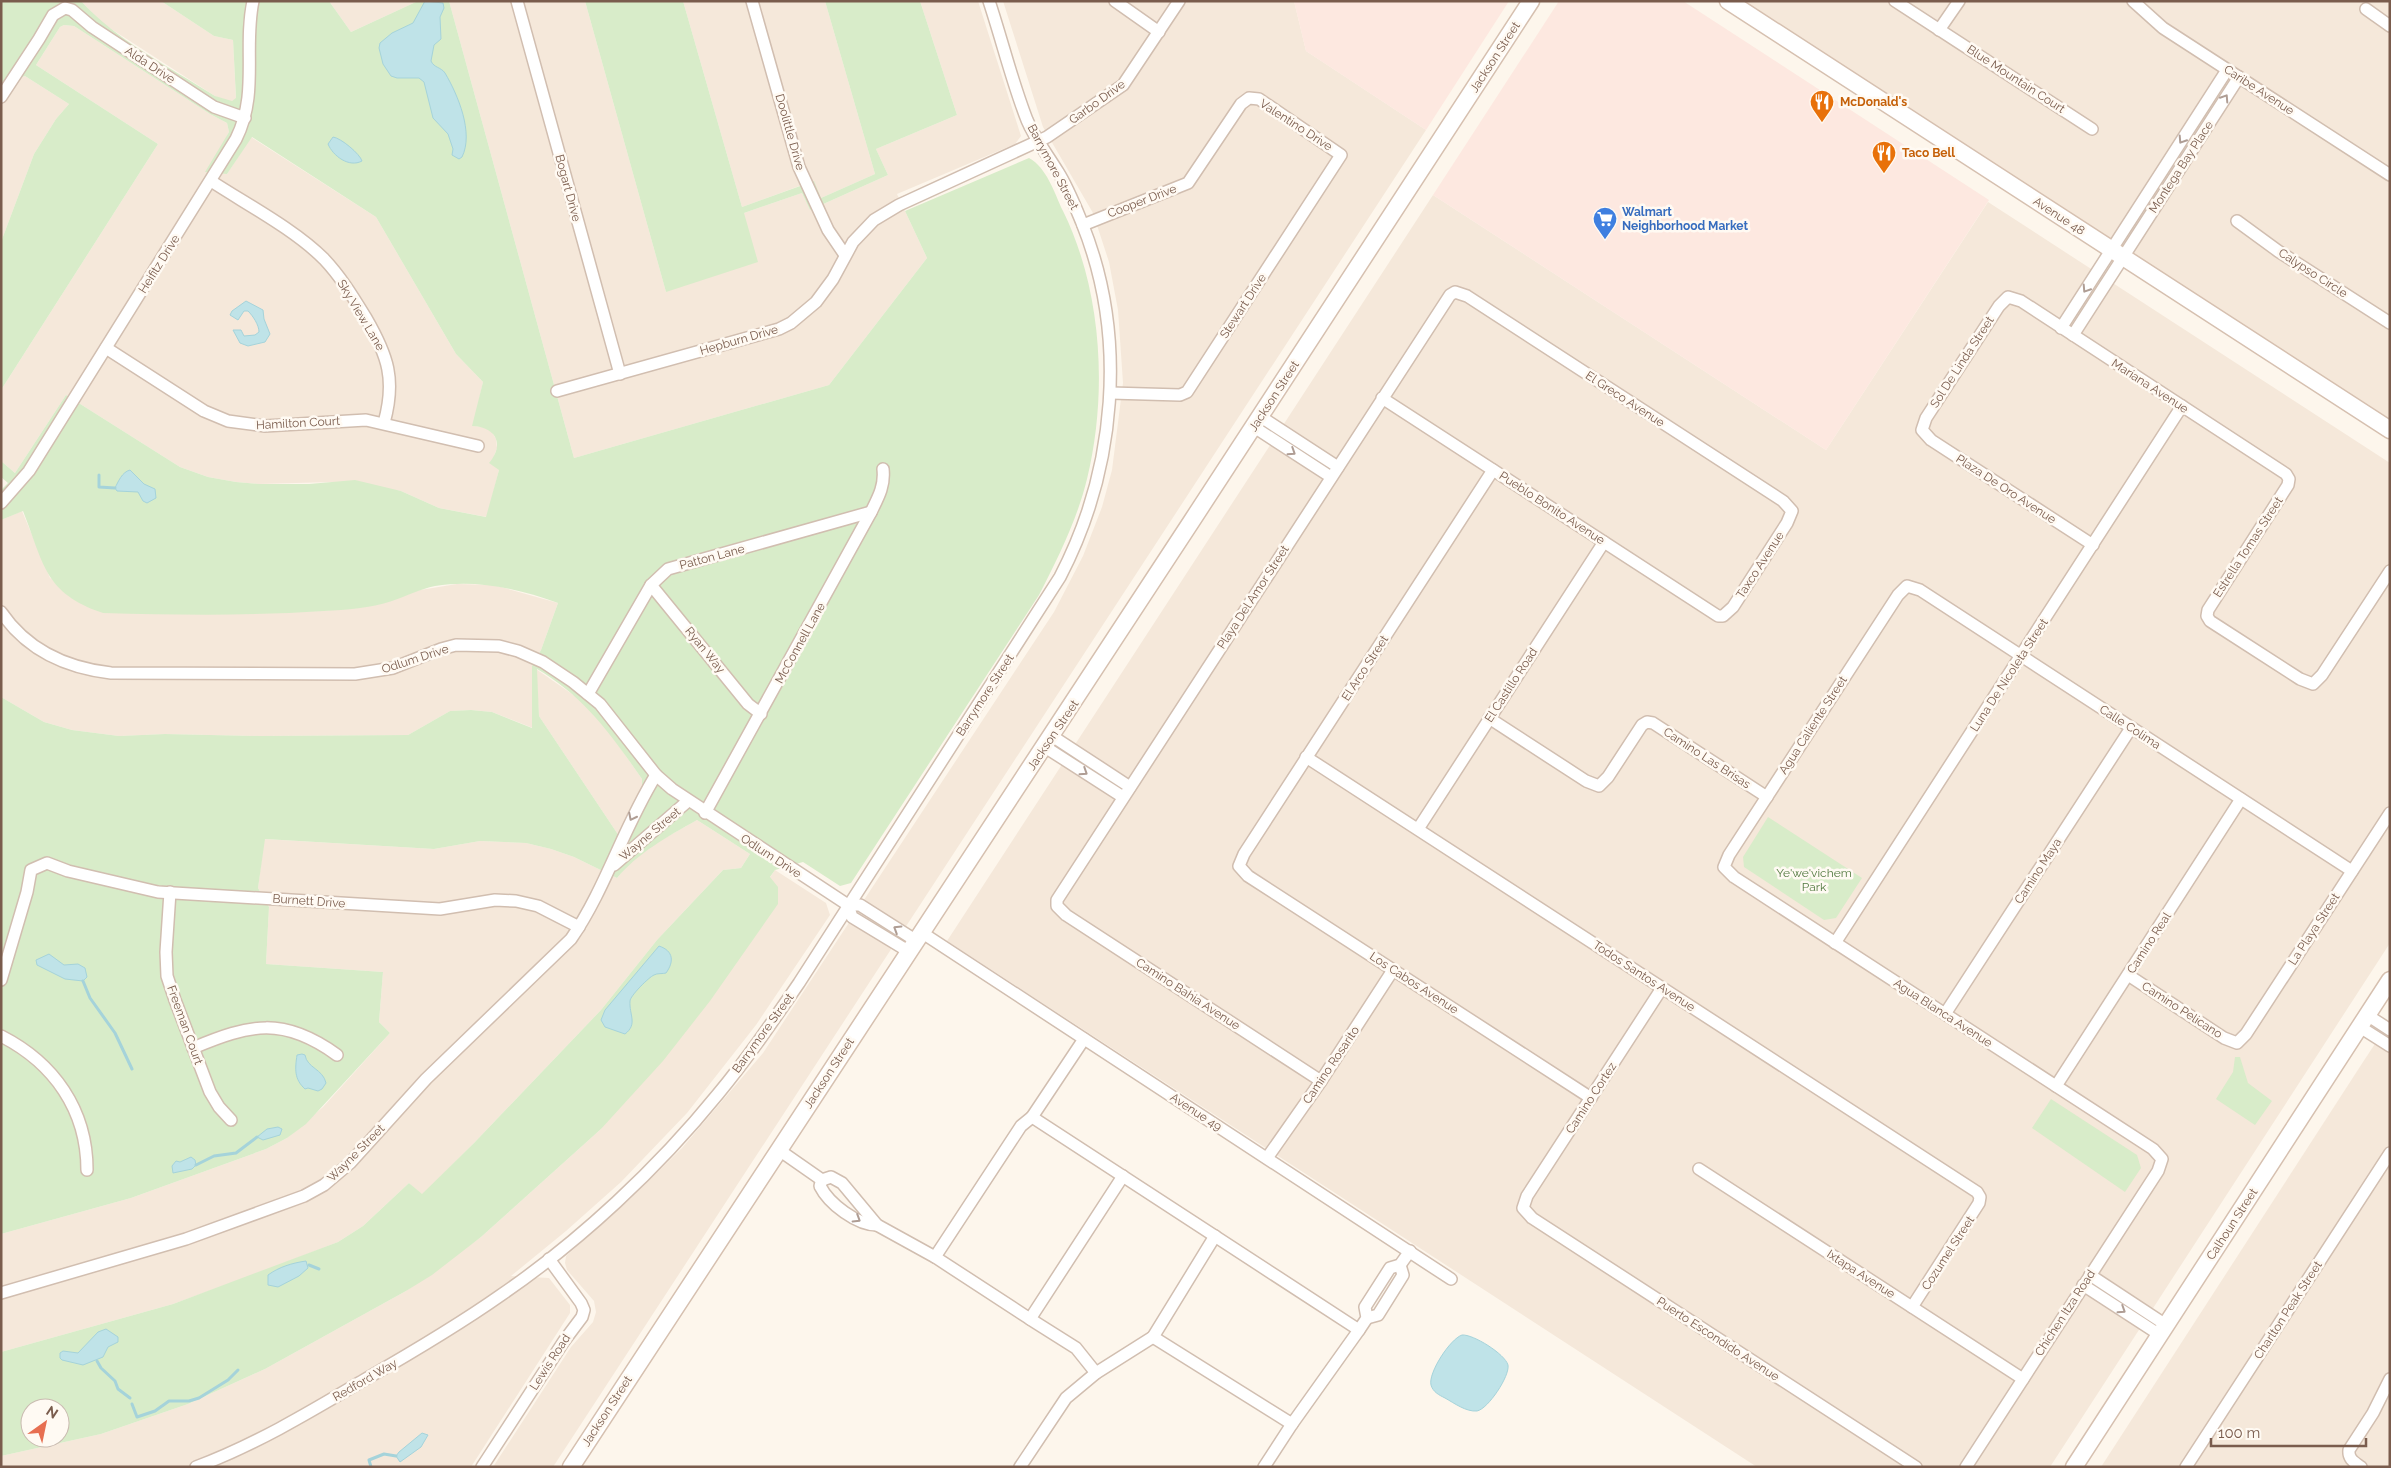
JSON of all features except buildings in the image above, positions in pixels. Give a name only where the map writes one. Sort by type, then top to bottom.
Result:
[{"type":"main road","name":"Jackson Street","points":[[571,1467],[915,941],[1049,742],[1532,1]]},
{"type":"main road","name":"Avenue 48","points":[[1728,1],[2390,430]]},
{"type":"main road","name":"Calhoun Street","points":[[2074,1467],[2390,980]]},
{"type":"street","name":"Heifitz Drive","points":[[1,504],[29,471],[236,139],[245,118],[250,96],[250,32],[253,1]]},
{"type":"street","name":"Bogart Drive","points":[[517,1],[620,374]]},
{"type":"street","name":"Doolittle Drive","points":[[752,1],[799,167],[828,230],[845,255]]},
{"type":"street","name":"Barrymore Street","points":[[524,1278],[549,1259],[628,1190],[717,1095],[767,1029],[1043,607],[1068,562],[1096,489],[1105,443],[1111,393],[1108,326],[1095,263],[1083,225],[1058,173],[1037,143],[1026,118],[989,1]]},
{"type":"street","points":[[1115,1],[1159,32]]},
{"type":"street","name":"Garbo Drive","points":[[1037,143],[1123,85],[1179,1]]},
{"type":"street","name":"Blue Mountain Court","points":[[1895,1],[2092,129]]},
{"type":"street","points":[[1939,30],[1959,1]]},
{"type":"street","name":"Caribe Avenue","points":[[2133,1],[2163,28],[2390,174]]},
{"type":"street","name":"Alda Drive","points":[[1,97],[40,39],[48,22],[59,10],[65,8],[72,10],[92,27],[214,107],[245,118]]},
{"type":"street","points":[[2366,9],[2390,26]]},
{"type":"street","name":"Montega Bay Place","points":[[2117,253],[2227,70]]},
{"type":"street","name":"Montega Bay Place","points":[[2117,253],[2239,77]]},
{"type":"street","name":"Valentino Drive","points":[[1249,98],[1259,99],[1341,155]]},
{"type":"street","name":"Cooper Drive","points":[[1083,225],[1188,183],[1241,104],[1249,98]]},
{"type":"street","name":"Hepburn Drive","points":[[557,391],[779,329],[791,323],[804,314],[826,291],[845,255],[863,230],[886,212],[1037,143]]},
{"type":"street","name":"Stewart Drive","points":[[1111,393],[1180,395],[1187,392],[1341,155]]},
{"type":"street","name":"Sky View Lane","points":[[211,181],[302,240],[324,260],[346,286],[380,342],[387,362],[390,394],[384,423]]},
{"type":"street","name":"Calypso Circle","points":[[2237,221],[2278,251],[2390,323]]},
{"type":"street","points":[[2061,328],[2117,253]]},
{"type":"street","points":[[2073,335],[2117,253]]},
{"type":"street","name":"Playa Del Amor Street","points":[[1057,906],[1061,893],[1445,301],[1455,292]]},
{"type":"street","name":"El Greco Avenue","points":[[1455,292],[1467,296],[1774,496],[1789,506],[1792,511]]},
{"type":"street","name":"Mariana Avenue","points":[[2008,297],[2014,298],[2073,335],[2280,470],[2289,479]]},
{"type":"street","name":"Sol De Linda Street","points":[[1922,430],[1922,425],[1936,402],[1999,306],[2008,297]]},
{"type":"street","name":"Hamilton Court","points":[[106,348],[204,411],[228,421],[265,426],[357,420],[384,423],[478,446]]},
{"type":"street","name":"Pueblo Bonito Avenue","points":[[1382,398],[1718,616],[1724,616]]},
{"type":"street","name":"Luna De Nicoleta Street","points":[[1835,943],[2182,406]]},
{"type":"street","points":[[1257,422],[1338,467]]},
{"type":"street","points":[[1257,422],[1331,477]]},
{"type":"street","name":"Plaza De Oro Avenue","points":[[1922,430],[1931,440],[2093,545]]},
{"type":"street","name":"McConnell Lane","points":[[705,813],[870,512],[882,487],[882,469]]},
{"type":"street","name":"El Arco Street","points":[[1239,866],[1244,854],[1306,757],[1493,470]]},
{"type":"street","name":"Estrella Tomas Street","points":[[2289,479],[2284,492],[2212,603],[2207,616],[2210,621],[2300,680],[2313,684],[2322,675],[2390,570]]},
{"type":"street","name":"Taxco Avenue","points":[[1724,616],[1743,592],[1787,523],[1792,511]]},
{"type":"street","name":"Patton Lane","points":[[588,694],[651,585],[668,569],[870,512]]},
{"type":"street","name":"El Castillo Road","points":[[1418,829],[1604,542]]},
{"type":"street","name":"Ryan Way","points":[[651,585],[748,704],[760,714]]},
{"type":"street","name":"Calle Colima","points":[[1907,586],[1920,590],[2352,871]]},
{"type":"street","name":"Agua Caliente Street","points":[[1724,868],[1729,855],[1898,595],[1907,586]]},
{"type":"street","name":"Odlum Drive","points":[[1,612],[14,629],[36,647],[56,659],[90,671],[112,673],[356,674],[393,668],[449,647],[478,644],[499,646],[518,651],[544,662],[588,694],[617,724],[656,775],[688,801],[848,906],[852,917],[872,929],[915,941]]},
{"type":"street","name":"Camino Las Brisas","points":[[1489,718],[1586,781],[1599,786],[1608,777],[1642,726],[1647,722],[1653,723],[1767,797]]},
{"type":"street","name":"Camino Maya","points":[[1945,1014],[2131,728]]},
{"type":"street","points":[[1049,742],[1130,787]]},
{"type":"street","points":[[1049,742],[1124,797]]},
{"type":"street","name":"Todos Santos Avenue","points":[[1306,757],[1971,1188],[1980,1198]]},
{"type":"street","name":"Wayne Street","points":[[1,1293],[186,1240],[304,1196],[324,1185],[350,1163],[426,1079],[562,950],[579,927],[612,866],[629,822],[656,775]]},
{"type":"street","name":"Camino Real","points":[[2056,1086],[2242,799]]},
{"type":"street","name":"Wayne Street","points":[[612,866],[688,801]]},
{"type":"street","name":"La Playa Street","points":[[2237,1043],[2246,1034],[2390,813]]},
{"type":"street","name":"Burnett Drive","points":[[1,980],[27,892],[28,878],[32,870],[37,866],[47,863],[68,871],[146,890],[170,892],[440,909],[495,900],[516,901],[538,906],[579,927]]},
{"type":"street","name":"Los Cabos Avenue","points":[[1239,866],[1248,876],[1591,1098]]},
{"type":"street","name":"Agua Blanca Avenue","points":[[1724,868],[1734,877],[2153,1149],[2162,1159]]},
{"type":"street","name":"Freeman Court","points":[[170,892],[166,952],[168,976],[210,1092],[219,1107],[231,1120]]},
{"type":"street","name":"Odlum Drive","points":[[848,906],[860,905],[915,941]]},
{"type":"street","name":"Camino Bahia Avenue","points":[[1057,906],[1066,915],[1321,1081]]},
{"type":"street","points":[[872,929],[879,918]]},
{"type":"street","name":"Avenue 49","points":[[915,941],[941,946],[1451,1279]]},
{"type":"street","name":"Camino Rosarito","points":[[1267,1158],[1321,1081],[1393,970]]},
{"type":"street","name":"Camino Pelicano","points":[[2128,975],[2224,1038],[2237,1043]]},
{"type":"street","name":"Camino Cortez","points":[[1523,1208],[1527,1196],[1662,988]]},
{"type":"street","points":[[2364,1021],[2390,1030]]},
{"type":"street","points":[[2364,1021],[2390,1046]]},
{"type":"street","points":[[193,1048],[235,1031],[273,1028],[308,1037],[337,1054]]},
{"type":"street","points":[[1,1036],[27,1050],[42,1063],[66,1091],[80,1123],[87,1155],[87,1170]]},
{"type":"street","points":[[935,1257],[1021,1126],[1032,1117],[1084,1039]]},
{"type":"street","points":[[1032,1117],[1359,1330]]},
{"type":"street","points":[[779,1150],[822,1180]]},
{"type":"street","name":"Charlton Peak Street","points":[[2186,1467],[2390,1154]]},
{"type":"street","name":"Chichen Itza Road","points":[[1966,1467],[2158,1171],[2162,1159]]},
{"type":"street","name":"Ixtapa Avenue","points":[[1699,1169],[2023,1379]]},
{"type":"street","points":[[1030,1319],[1123,1176]]},
{"type":"street","points":[[822,1180],[831,1177],[842,1183],[872,1216],[877,1225]]},
{"type":"street","points":[[822,1180],[820,1186],[823,1194],[841,1208],[867,1225],[877,1225],[935,1257],[1076,1348],[1096,1373]]},
{"type":"street","points":[[841,1208],[851,1194]]},
{"type":"street","name":"Cozumel Street","points":[[1912,1307],[1976,1210],[1980,1198]]},
{"type":"street","name":"Puerto Escondido Avenue","points":[[1523,1208],[1532,1218],[1916,1467]]},
{"type":"street","points":[[1024,1465],[1066,1398],[1096,1373],[1153,1337],[1215,1236]]},
{"type":"street","points":[[1367,1318],[1365,1307],[1376,1289],[1390,1268],[1400,1265],[1410,1251]]},
{"type":"street","name":"Lewis Road","points":[[482,1467],[582,1317],[584,1310],[581,1303],[549,1259]]},
{"type":"street","points":[[1264,1467],[1367,1318],[1378,1315],[1403,1275],[1400,1265]]},
{"type":"street","points":[[2090,1275],[2163,1330]]},
{"type":"street","name":"Redford Way","points":[[196,1467],[284,1427],[441,1335],[524,1278]]},
{"type":"street","points":[[2083,1286],[2163,1330]]},
{"type":"street","points":[[1376,1289],[1389,1298]]},
{"type":"street","points":[[1153,1337],[1292,1424]]},
{"type":"street","points":[[2361,1467],[2348,1455],[2349,1450],[2373,1412],[2390,1378]]},
{"type":"shaded area","points":[[81,1],[161,1],[214,36],[233,40],[236,99],[225,101],[215,96],[102,23]]},
{"type":"shaded area","points":[[329,1],[418,1],[351,32]]},
{"type":"shaded area","points":[[449,1],[585,1],[666,292],[744,213],[802,193],[810,210],[888,175],[876,149],[957,115],[920,1],[978,1],[1021,136],[1015,144],[897,194],[927,258],[829,385],[574,458]]},
{"type":"shaded area","points":[[683,1],[825,1],[875,174],[821,198],[813,181],[742,207]]},
{"type":"shaded area","points":[[1003,1],[1294,1],[1306,51],[1426,130],[553,1467],[493,1467],[571,1347],[593,1322],[596,1312],[594,1301],[567,1270],[566,1256],[630,1199],[682,1148],[763,1053],[1054,612],[1083,556],[1102,507],[1112,470],[1123,383],[1118,310],[1109,262],[1093,213],[1043,127]]},
{"type":"shaded area","points":[[1294,1],[1509,1],[1426,130],[1306,51]]},
{"type":"shaded area","points":[[1559,1],[1683,1],[1989,200],[1826,450],[1433,195]]},
{"type":"shaded area","points":[[1727,1],[2390,1],[2390,430]]},
{"type":"shaded area","points":[[64,25],[74,26],[210,114],[227,123],[229,132],[225,140],[227,174],[251,137],[376,217],[456,354],[483,382],[473,426],[484,427],[492,432],[496,439],[497,448],[494,456],[499,470],[487,517],[439,508],[401,491],[332,482],[259,484],[208,477],[180,467],[66,395],[15,473],[1,461],[1,390],[158,144],[36,65],[60,27]]},
{"type":"shaded area","points":[[25,76],[69,104],[56,119],[34,154],[1,242],[1,84]]},
{"type":"shaded area","points":[[1433,195],[1826,450],[1988,202],[2390,463],[2390,943],[2050,1467],[1757,1467],[947,941]]},
{"type":"shaded area","points":[[22,511],[50,578],[125,613],[324,611],[393,600],[414,591],[457,584],[494,585],[558,603],[541,650],[532,666],[533,728],[492,712],[471,710],[450,711],[408,735],[260,736],[165,734],[119,736],[72,730],[44,722],[1,697],[1,520]]},
{"type":"shaded area","points":[[536,669],[582,701],[607,729],[642,779],[642,787],[619,836],[539,716]]},
{"type":"shaded area","points":[[697,820],[750,854],[741,868],[723,870],[657,940],[601,1010],[422,1195],[409,1183],[363,1226],[338,1242],[173,1304],[1,1352],[1,1234],[131,1198],[266,1149],[287,1138],[323,1107],[390,1033],[379,1022],[383,972],[266,964],[269,907],[258,888],[264,839],[434,849],[480,841],[526,843],[574,857],[617,878],[631,861],[649,847]]},
{"type":"shaded area","points":[[775,870],[826,903],[830,915],[756,1025],[687,1113],[621,1182],[566,1231],[511,1276],[549,1278],[570,1305],[570,1313],[471,1467],[1,1467],[1,1456],[37,1448],[70,1448],[70,1441],[101,1434],[188,1404],[265,1369],[406,1291],[481,1237],[601,1129]]},
{"type":"shaded area","points":[[2390,1021],[2390,1467],[2101,1467],[2363,1062]]},
{"type":"green space","points":[[1,1],[81,1],[110,28],[144,52],[215,96],[232,101],[236,98],[233,40],[214,36],[161,1],[329,1],[351,32],[418,1],[449,1],[574,458],[829,385],[927,258],[905,211],[1029,158],[1041,168],[1049,181],[1076,242],[1086,274],[1093,308],[1098,342],[1099,377],[1098,412],[1094,446],[1087,479],[1072,524],[1053,567],[1039,595],[851,883],[840,886],[803,862],[775,870],[770,877],[778,887],[778,904],[710,1001],[663,1061],[601,1129],[481,1237],[432,1275],[265,1369],[188,1404],[101,1434],[70,1441],[70,1398],[20,1398],[20,1448],[37,1448],[1,1456],[1,1352],[173,1304],[338,1242],[363,1226],[409,1183],[422,1194],[474,1143],[601,1010],[657,940],[723,870],[741,868],[750,854],[697,820],[644,853],[617,878],[574,857],[526,843],[480,841],[434,849],[265,839],[258,888],[269,907],[266,964],[383,972],[379,1022],[390,1033],[306,1124],[287,1138],[266,1149],[131,1198],[1,1234],[1,697],[44,722],[72,730],[119,736],[165,734],[260,736],[408,735],[450,711],[471,710],[492,712],[532,728],[532,666],[541,650],[558,603],[528,593],[498,587],[451,584],[424,589],[384,603],[341,610],[297,613],[186,615],[103,613],[83,605],[57,586],[42,561],[23,511],[1,520],[1,490],[8,483],[1,477],[1,461],[15,473],[66,395],[180,467],[208,477],[236,482],[309,484],[355,480],[401,491],[439,508],[486,517],[499,470],[489,463],[496,449],[496,438],[487,430],[472,426],[483,382],[456,354],[376,217],[252,137],[227,174],[205,172],[229,132],[227,123],[210,114],[74,26],[64,25],[60,27],[36,65],[158,144],[1,390],[1,242],[34,154],[56,119],[69,104],[25,76],[1,84]],"holes":[[[537,669],[554,680],[583,704],[596,718],[620,747],[642,779],[642,787],[619,836],[539,716]]]},
{"type":"green space","points":[[585,1],[683,1],[742,207],[814,181],[821,198],[875,174],[825,1],[920,1],[957,115],[876,149],[888,175],[810,210],[802,193],[744,213],[758,262],[666,292]]},
{"type":"green space","name":"Ye'we'vichem Park","points":[[1768,817],[1862,878],[1836,918],[1824,920],[1744,867],[1743,857]]},
{"type":"green space","points":[[2235,1057],[2240,1057],[2248,1083],[2272,1101],[2255,1125],[2216,1099],[2233,1072]]},
{"type":"green space","points":[[2051,1099],[2137,1155],[2141,1168],[2125,1192],[2032,1128]]},
{"type":"water","points":[[425,1],[443,3],[444,8],[440,17],[441,39],[434,45],[431,61],[445,73],[455,92],[463,114],[466,137],[462,157],[459,159],[452,155],[453,149],[448,134],[433,118],[424,82],[419,78],[397,78],[391,76],[383,64],[379,48],[380,43],[392,33],[413,23]]},
{"type":"water","points":[[333,137],[350,147],[358,154],[362,161],[352,163],[342,160],[328,144]]},
{"type":"water","points":[[246,301],[263,310],[264,319],[270,334],[265,342],[248,346],[240,343],[233,330],[241,330],[244,336],[255,335],[259,332],[258,326],[248,311],[244,311],[238,320],[230,315],[232,311]]},
{"type":"water","points":[[130,470],[144,484],[155,489],[156,498],[147,503],[143,501],[138,492],[117,491],[115,488],[119,480]]},
{"type":"water","points":[[659,946],[670,954],[670,965],[666,973],[655,974],[636,991],[630,1001],[632,1023],[629,1030],[625,1034],[605,1027],[601,1020],[605,1010]]},
{"type":"water","points":[[49,954],[64,965],[78,964],[85,968],[87,977],[83,981],[65,979],[37,965],[36,960]]},
{"type":"water","points":[[297,1055],[305,1055],[309,1063],[324,1078],[326,1083],[318,1091],[305,1089],[299,1081],[296,1074],[296,1060]]},
{"type":"water","points":[[278,1127],[282,1129],[280,1135],[263,1140],[257,1137],[267,1129]]},
{"type":"water","points":[[191,1157],[195,1160],[196,1165],[192,1169],[173,1173],[172,1166],[176,1161],[180,1162]]},
{"type":"water","points":[[306,1261],[308,1268],[299,1276],[278,1287],[268,1285],[268,1275],[272,1272]]},
{"type":"water","points":[[106,1329],[118,1337],[118,1342],[108,1347],[103,1357],[83,1365],[60,1358],[60,1353],[63,1351],[78,1353],[98,1332]]},
{"type":"water","points":[[1462,1335],[1473,1338],[1495,1350],[1508,1365],[1506,1377],[1502,1384],[1487,1405],[1477,1411],[1464,1409],[1456,1405],[1436,1393],[1431,1385],[1436,1365],[1446,1349]]},
{"type":"water","points":[[422,1433],[428,1435],[421,1447],[400,1462],[396,1456],[399,1452]]},
{"type":"waterway","points":[[99,475],[99,487],[115,488]]},
{"type":"waterway","points":[[83,981],[90,998],[115,1033],[132,1069]]},
{"type":"waterway","points":[[196,1165],[214,1156],[236,1153],[257,1137]]},
{"type":"waterway","points":[[309,1265],[319,1269]]},
{"type":"waterway","points":[[97,1361],[101,1368],[115,1381],[118,1389],[130,1398]]},
{"type":"waterway","points":[[132,1404],[137,1417],[155,1411],[169,1401],[189,1401],[199,1398],[228,1380],[238,1370]]},
{"type":"waterway","points":[[371,1467],[369,1460],[384,1454],[396,1456]]},
{"type":"place","name":"McDonald's","points":[[1822,123]]},
{"type":"place","name":"Taco Bell","points":[[1884,174]]},
{"type":"place","name":"Walmart Neighborhood Market","points":[[1605,240]]}]
